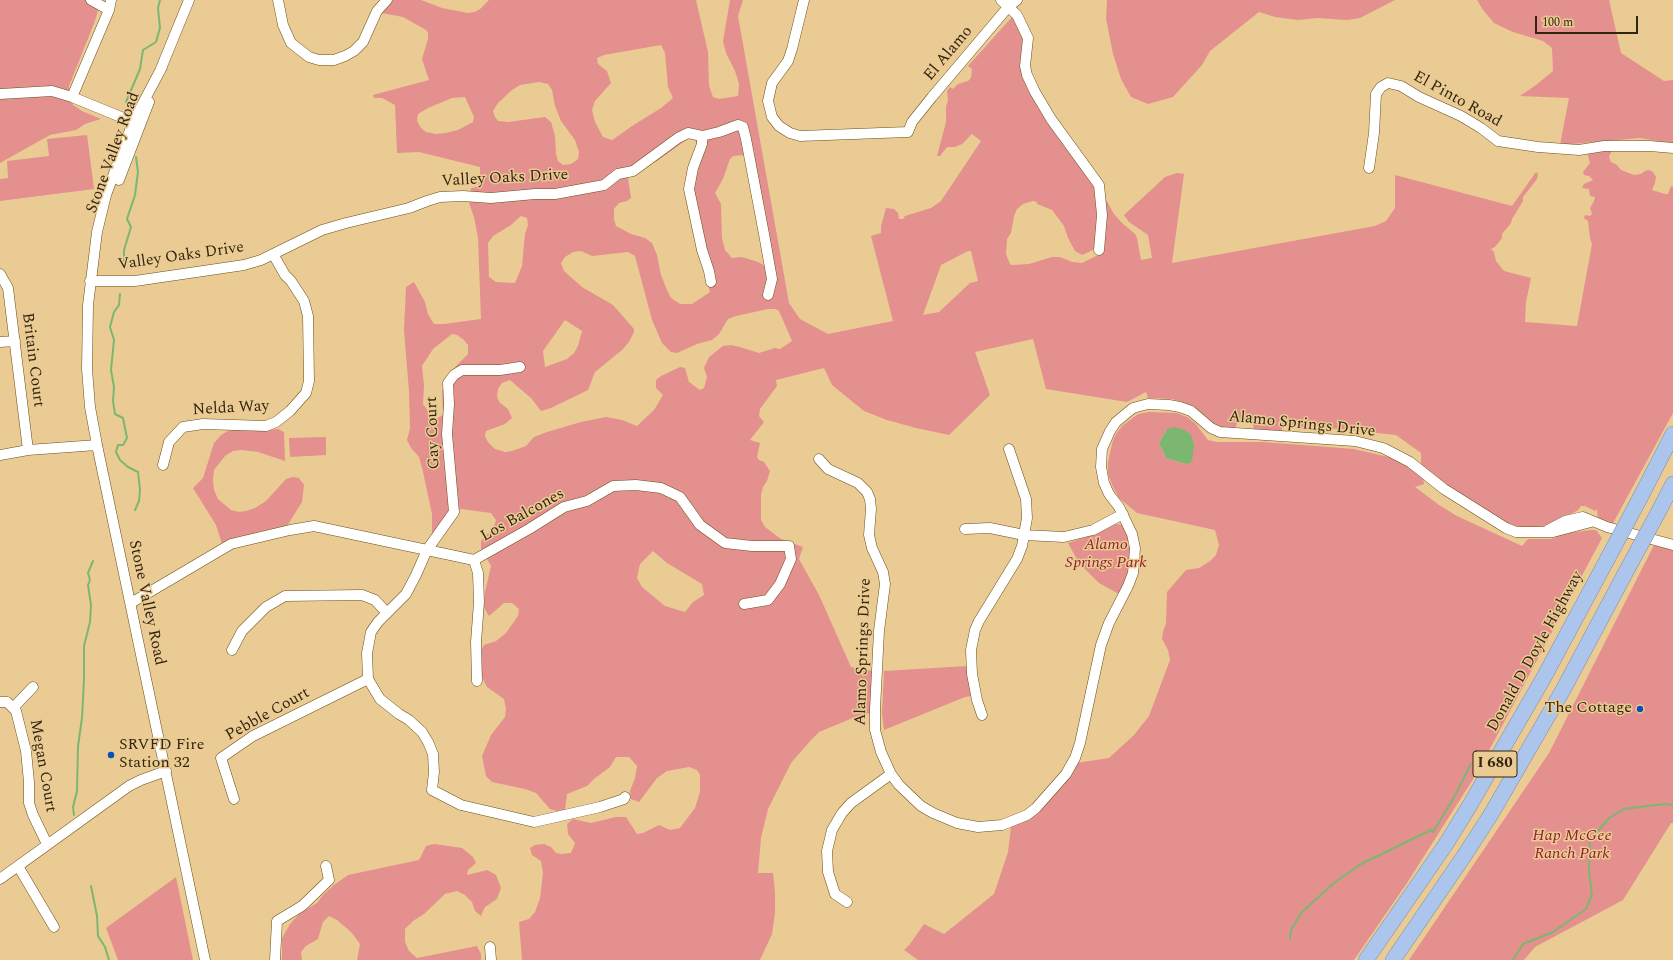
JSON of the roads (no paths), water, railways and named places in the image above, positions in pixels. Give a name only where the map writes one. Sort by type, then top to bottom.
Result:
[{"type":"highway","name":"Donald D Doyle Highway","points":[[1366,960],[1446,844],[1478,792],[1539,685],[1673,434]]},
{"type":"highway","name":"I 680","points":[[1393,960],[1464,856],[1514,775],[1563,690],[1673,484]]},
{"type":"street","points":[[72,97],[110,5],[92,0]]},
{"type":"street","name":"Stone Valley Road","points":[[189,0],[105,200],[97,232],[90,281],[87,369],[90,407],[97,445],[205,960]]},
{"type":"street","points":[[278,0],[283,25],[291,43],[309,57],[319,60],[334,60],[350,54],[363,42],[377,11],[387,0]]},
{"type":"street","name":"El Alamo","points":[[804,0],[788,61],[772,83],[768,94],[769,109],[778,126],[800,136],[908,132],[912,122],[1009,2]]},
{"type":"street","points":[[1009,2],[1028,38],[1025,66],[1027,75],[1035,92],[1051,119],[1098,185],[1102,215],[1100,250]]},
{"type":"street","name":"El Pinto Road","points":[[1369,168],[1374,133],[1376,94],[1381,87],[1388,82],[1401,86],[1419,97],[1461,116],[1481,128],[1498,141],[1538,147],[1579,150],[1604,146],[1650,146],[1673,148]]},
{"type":"street","points":[[0,94],[52,91],[72,97],[137,123]]},
{"type":"street","name":"Valley Oaks Drive","points":[[90,281],[135,280],[244,265],[273,254],[322,230],[409,208],[440,197],[463,196],[491,198],[535,194],[555,194],[604,186],[618,174],[632,171],[678,138],[688,133],[702,136],[719,132],[738,124],[743,127],[756,188],[772,279],[768,295]]},
{"type":"street","points":[[702,136],[702,144],[693,168],[689,189],[702,250],[709,270],[711,282]]},
{"type":"street","name":"Nelda Way","points":[[163,465],[169,442],[183,427],[203,424],[266,426],[281,419],[306,393],[309,381],[308,316],[304,301],[291,281],[284,275],[273,254]]},
{"type":"street","name":"Britain Court","points":[[0,274],[8,288],[28,450]]},
{"type":"street","points":[[0,342],[15,340]]},
{"type":"street","name":"Gay Court","points":[[368,679],[368,643],[375,627],[406,594],[427,550],[454,512],[446,434],[449,404],[448,383],[454,375],[462,370],[500,370],[520,366]]},
{"type":"street","name":"Alamo Springs Drive","points":[[819,459],[828,469],[858,483],[867,492],[870,500],[871,509],[869,539],[874,555],[883,572],[885,584],[879,631],[875,709],[875,730],[881,752],[891,774],[910,797],[921,806],[932,813],[957,823],[986,827],[1002,825],[1027,814],[1036,808],[1062,778],[1075,758],[1080,743],[1104,636],[1114,611],[1128,586],[1135,560],[1134,540],[1123,514],[1109,494],[1102,475],[1101,459],[1105,440],[1116,422],[1133,408],[1148,404],[1170,404],[1186,408],[1211,428],[1220,432],[1355,441],[1383,448],[1410,462],[1444,489],[1506,528],[1516,532],[1527,533],[1546,531],[1564,521],[1583,517],[1591,522],[1673,545]]},
{"type":"street","points":[[0,455],[28,450],[97,445]]},
{"type":"street","points":[[982,714],[977,700],[972,674],[971,650],[975,630],[1018,559],[1028,509],[1009,448]]},
{"type":"street","name":"Los Balcones","points":[[474,560],[530,529],[564,507],[587,500],[613,486],[636,485],[661,488],[680,497],[700,525],[725,543],[752,546],[789,546],[791,559],[780,584],[768,600],[744,604]]},
{"type":"street","points":[[965,529],[990,528],[1046,537],[1073,536],[1093,530],[1123,514]]},
{"type":"street","points":[[131,603],[231,544],[314,526],[474,560],[478,573],[479,602],[476,642],[477,681]]},
{"type":"street","points":[[232,650],[242,631],[266,607],[286,596],[362,595],[375,600],[387,613]]},
{"type":"street","points":[[368,679],[380,699],[409,720],[422,732],[428,742],[433,754],[434,772],[432,790],[462,805],[534,822],[600,807],[624,799],[625,797]]},
{"type":"street","name":"Pebble Court","points":[[234,799],[221,758],[253,736],[368,679]]},
{"type":"street","points":[[13,708],[33,687]]},
{"type":"street","name":"Megan Court","points":[[0,702],[7,702],[16,711],[26,752],[29,782],[29,803],[47,844]]},
{"type":"street","points":[[0,879],[129,786],[166,771]]},
{"type":"street","points":[[847,902],[835,894],[830,883],[827,851],[832,830],[842,812],[850,803],[891,774]]},
{"type":"street","points":[[18,866],[54,927]]},
{"type":"street","points":[[275,960],[277,921],[302,906],[329,880],[326,866]]},
{"type":"street","points":[[490,947],[491,960]]},
{"type":"waterway","points":[[126,102],[140,69],[143,50],[156,42],[160,28],[158,8],[160,0]]},
{"type":"waterway","points":[[124,268],[124,250],[131,227],[127,219],[135,195],[138,172],[136,157]]},
{"type":"waterway","points":[[120,294],[119,305],[114,312],[110,327],[114,340],[111,370],[114,387],[113,401],[115,414],[123,418],[127,438],[123,445],[118,445],[116,452],[120,460],[128,467],[138,472],[140,490],[139,501],[135,510]]},
{"type":"waterway","points":[[74,815],[73,807],[77,791],[78,746],[82,718],[84,646],[90,622],[91,605],[88,585],[90,580],[88,573],[93,561]]},
{"type":"waterway","points":[[1290,939],[1291,930],[1302,912],[1335,882],[1361,864],[1431,830],[1433,832],[1453,799],[1471,764]]},
{"type":"waterway","points":[[1513,960],[1523,944],[1553,932],[1586,909],[1592,895],[1589,871],[1590,841],[1609,818],[1624,809],[1664,804],[1673,805]]},
{"type":"waterway","points":[[91,886],[97,916],[98,936],[105,947],[109,960]]},
{"type":"place","name":"The Cottage","points":[[1640,709]]},
{"type":"place","name":"SRVFD Fire Station 32","points":[[111,755]]},
{"type":"park label","name":"Alamo Springs Park","points":[[1106,555]]},
{"type":"park label","name":"Hap McGee Ranch Park","points":[[1572,846]]}]
